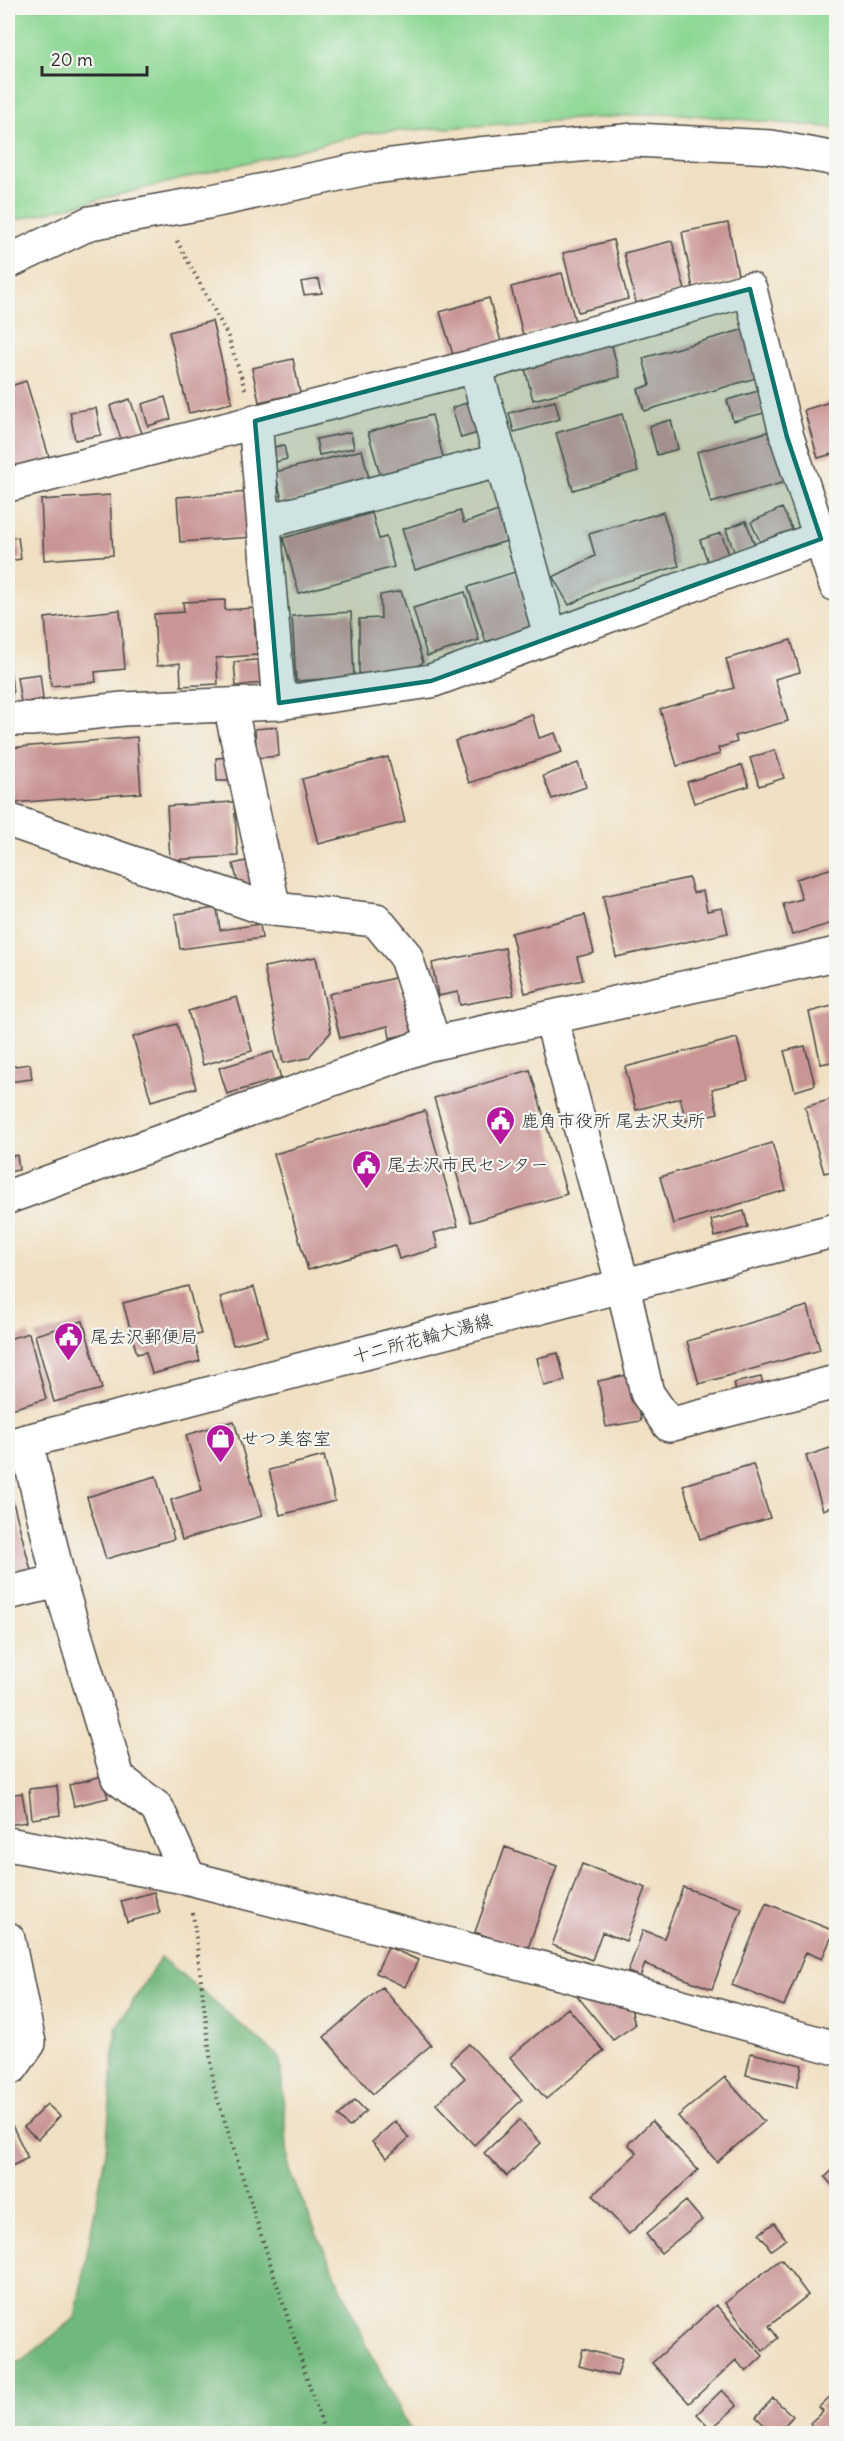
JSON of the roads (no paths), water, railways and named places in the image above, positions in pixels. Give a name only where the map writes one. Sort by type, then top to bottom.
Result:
[{"type":"street","points":[[8,262],[90,223],[367,168],[478,154],[635,140],[771,147],[837,159]]},
{"type":"street","points":[[8,485],[475,366],[750,289],[787,436],[829,535],[837,585]]},
{"type":"street","points":[[475,366],[550,635]]},
{"type":"street","points":[[255,421],[279,703]]},
{"type":"street","points":[[264,522],[502,460]]},
{"type":"street","points":[[8,719],[32,719],[123,709],[279,703],[431,681],[550,635],[829,535]]},
{"type":"street","points":[[230,705],[274,909]]},
{"type":"street","points":[[8,820],[264,908],[376,920],[405,955],[434,1043]]},
{"type":"street","points":[[8,1197],[434,1043],[837,954]]},
{"type":"street","points":[[551,1018],[623,1286],[647,1393],[669,1425],[837,1382]]},
{"type":"street","name":"十二所花輪大湯線","points":[[17,1444],[837,1230]]},
{"type":"street","points":[[17,1444],[118,1778],[157,1808],[189,1878]]},
{"type":"street","points":[[8,1593],[59,1581]]},
{"type":"street","points":[[8,1844],[189,1878],[564,1974],[837,2048]]},
{"type":"street","points":[[8,1939],[29,2043],[12,2067],[8,2068]]},
{"type":"place","name":"鹿角市役所 尾去沢支所","points":[[500,1146]]},
{"type":"place","name":"尾去沢市民センター","points":[[366,1190]]},
{"type":"place","name":"尾去沢郵便局","points":[[69,1362]]},
{"type":"place","name":"せつ美容室","points":[[220,1464]]}]
